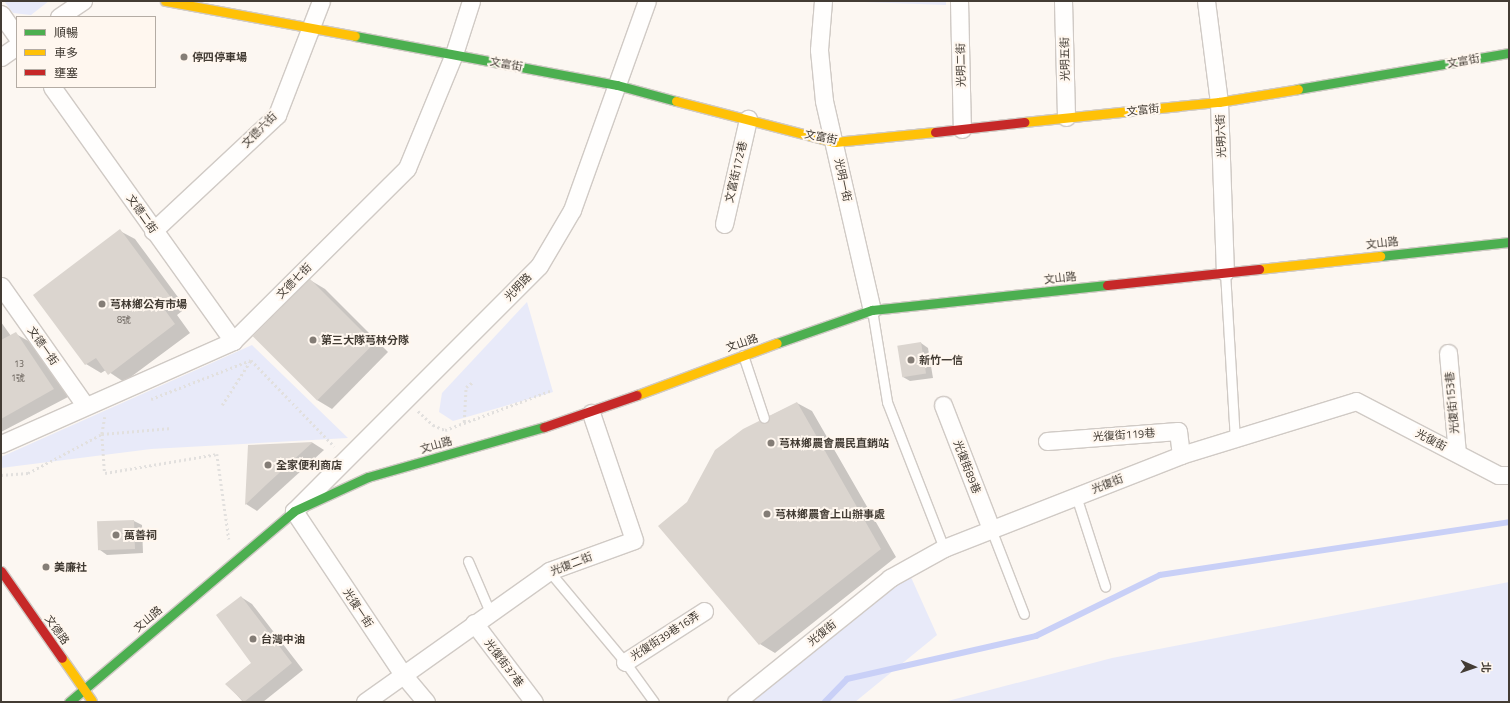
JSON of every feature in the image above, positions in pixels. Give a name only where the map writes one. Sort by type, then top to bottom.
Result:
[{"type":"main road","name":"文富街","points":[[165,1],[314,26],[617,85],[835,142],[1220,102],[1509,53]]},
{"type":"main road","name":"文山路","points":[[69,702],[294,511],[368,477],[591,414],[743,356],[872,310],[1509,242]]},
{"type":"main road","name":"文德路","points":[[1,571],[92,702]]},
{"type":"street","points":[[60,16],[83,1]]},
{"type":"street","name":"文德六街","points":[[153,231],[276,114],[314,26],[321,1]]},
{"type":"street","name":"文德七街","points":[[1,444],[85,405],[233,341],[407,168],[454,54],[470,1]]},
{"type":"street","name":"光明路","points":[[294,511],[539,266],[572,210],[647,1]]},
{"type":"street","name":"光明一街","points":[[823,1],[819,50],[824,101],[835,142],[872,310]]},
{"type":"street","name":"光明二街","points":[[959,1],[962,129]]},
{"type":"street","name":"光明五街","points":[[1063,1],[1066,117]]},
{"type":"street","name":"光明六街","points":[[1206,1],[1220,102],[1225,272]]},
{"type":"street","points":[[1,14],[16,36]]},
{"type":"street","points":[[1,57],[16,47]]},
{"type":"street","name":"文德二街","points":[[53,88],[153,231],[233,341]]},
{"type":"street","name":"文富街172巷","points":[[724,224],[748,119]]},
{"type":"street","name":"文德一街","points":[[1,286],[85,405]]},
{"type":"street","name":"光復街153巷","points":[[1448,353],[1457,453]]},
{"type":"street","name":"光復街","points":[[736,702],[890,578],[944,548],[1181,455],[1356,401],[1498,475],[1509,475]]},
{"type":"street","name":"光復街89巷","points":[[943,405],[991,529]]},
{"type":"street","name":"光復二街","points":[[365,702],[402,673],[549,571],[634,540],[591,414]]},
{"type":"street","name":"光復街119巷","points":[[1047,441],[1178,431],[1181,455]]},
{"type":"street","name":"光復一街","points":[[294,511],[402,673],[426,702]]},
{"type":"street","name":"光復街39巷16弄","points":[[625,662],[704,611]]},
{"type":"street","name":"光復街37巷","points":[[474,623],[534,702]]},
{"type":"lane","points":[[1225,272],[1235,438]]},
{"type":"lane","points":[[872,310],[887,402],[944,548]]},
{"type":"lane","points":[[743,356],[764,418]]},
{"type":"lane","points":[[1076,496],[1105,586]]},
{"type":"lane","points":[[991,529],[1024,614]]},
{"type":"lane","points":[[468,561],[490,612]]},
{"type":"lane","points":[[549,571],[625,662],[654,702]]},
{"type":"path","points":[[901,1],[917,1]]},
{"type":"path","points":[[149,400],[251,360]]},
{"type":"path","points":[[222,405],[251,360]]},
{"type":"path","points":[[251,360],[347,459]]},
{"type":"path","points":[[464,422],[466,387],[474,382]]},
{"type":"path","points":[[406,400],[433,425],[445,430],[550,391]]},
{"type":"path","points":[[112,414],[105,417],[102,434],[105,473],[217,454],[233,563]]},
{"type":"path","points":[[1,475],[28,473],[102,434],[172,428]]},
{"type":"shaded area","points":[[4,1],[49,1],[31,15],[13,13]]},
{"type":"shaded area","points":[[836,1],[946,1],[946,5]]},
{"type":"shaded area","points":[[527,302],[553,392],[453,421],[439,412],[442,393]]},
{"type":"shaded area","points":[[252,345],[348,438],[151,449],[1,468],[1,457]]},
{"type":"shaded area","points":[[910,575],[937,635],[855,702],[742,702],[886,586]]},
{"type":"shaded area","points":[[1509,582],[1509,702],[944,702],[1112,658]]},
{"type":"building","name":"芎林鄉公有市場","points":[[120,229],[172,299],[162,306],[175,324],[108,375],[96,358],[85,365],[33,295]]},
{"type":"building","name":"第三大隊芎林分隊","points":[[310,279],[374,343],[317,401],[253,336]]},
{"type":"building","points":[[16,332],[54,389],[1,419],[1,340]]},
{"type":"building","name":"新竹一信","points":[[921,342],[926,374],[902,377],[897,346]]},
{"type":"building","name":"芎林鄉農會上山辦事處","points":[[797,402],[881,549],[759,645],[658,526],[687,502],[715,450],[743,429],[759,421],[766,424],[769,416]]},
{"type":"building","name":"全家便利商店","points":[[313,442],[266,485],[245,505],[248,445]]},
{"type":"building","name":"萬善祠","points":[[134,520],[135,549],[98,550],[97,521]]},
{"type":"building","name":"台灣中油","points":[[241,596],[292,663],[244,702],[225,684],[251,663],[216,615]]},
{"type":"waterway","points":[[825,702],[847,679],[1036,636],[1160,575],[1509,522]]},
{"type":"traffic: fast","points":[[355,36],[617,85],[676,101]]},
{"type":"traffic: fast","points":[[1298,89],[1509,53]]},
{"type":"traffic: fast","points":[[1380,256],[1509,242]]},
{"type":"traffic: fast","points":[[777,343],[872,310],[1107,285]]},
{"type":"traffic: fast","points":[[69,702],[294,511],[368,477],[544,427]]},
{"type":"traffic: slow","points":[[165,1],[355,36]]},
{"type":"traffic: slow","points":[[1024,122],[1219,102],[1298,89]]},
{"type":"traffic: slow","points":[[676,101],[835,142],[935,132]]},
{"type":"traffic: slow","points":[[1259,269],[1380,256]]},
{"type":"traffic: slow","points":[[637,395],[777,343]]},
{"type":"traffic: slow","points":[[62,658],[92,701]]},
{"type":"traffic: jam","points":[[935,132],[1024,122]]},
{"type":"traffic: jam","points":[[1107,285],[1259,269]]},
{"type":"traffic: jam","points":[[544,427],[637,395]]},
{"type":"traffic: jam","points":[[1,571],[62,658]]},
{"type":"place","name":"停四停車場","points":[[184,57]]},
{"type":"place","name":"芎林鄉公有市場","points":[[102,304]]},
{"type":"place","name":"第三大隊芎林分隊","points":[[313,340]]},
{"type":"place","name":"新竹一信","points":[[911,360]]},
{"type":"place","name":"芎林鄉農會農民直銷站","points":[[771,443]]},
{"type":"place","name":"全家便利商店","points":[[268,465]]},
{"type":"place","name":"芎林鄉農會上山辦事處","points":[[767,514]]},
{"type":"place","name":"萬善祠","points":[[116,535]]},
{"type":"place","name":"美廉社","points":[[46,567]]},
{"type":"place","name":"台灣中油","points":[[253,639]]}]
